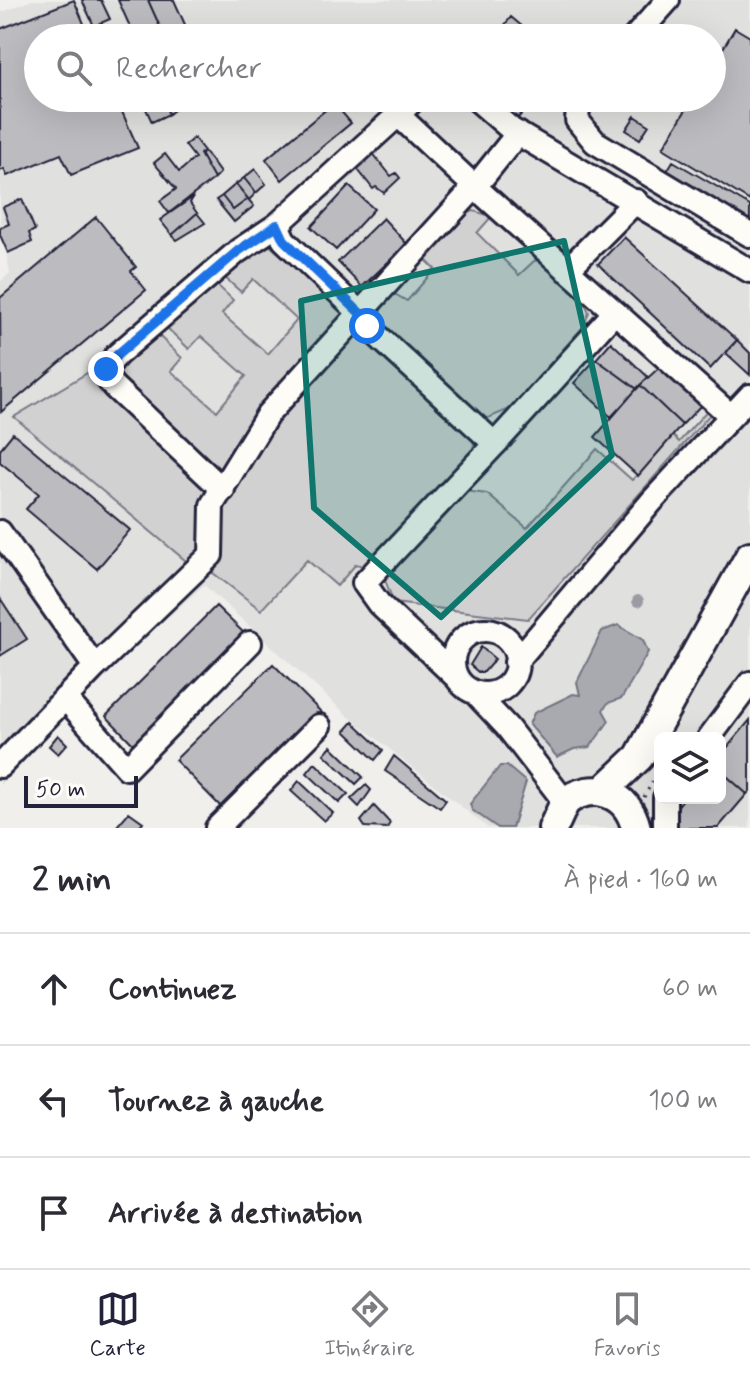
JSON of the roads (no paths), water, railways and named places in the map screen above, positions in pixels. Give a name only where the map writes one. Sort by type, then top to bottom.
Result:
[{"type":"main road","points":[[603,791],[639,757],[750,556]]},
{"type":"main road","points":[[668,732],[750,585]]},
{"type":"main road","points":[[634,821],[638,792],[654,759]]},
{"type":"main road","points":[[553,828],[565,802],[583,792],[603,791],[625,803],[634,821]]},
{"type":"lane","points":[[647,24],[668,0]]},
{"type":"lane","points":[[223,490],[106,379],[106,369],[117,355],[238,251],[277,225],[401,112]]},
{"type":"lane","points":[[492,112],[518,133],[750,271]]},
{"type":"lane","points":[[578,112],[577,120],[595,142],[750,235]]},
{"type":"lane","points":[[398,115],[731,416]]},
{"type":"lane","points":[[0,766],[95,667],[211,555],[212,505],[268,414],[475,187],[518,133]]},
{"type":"lane","points":[[567,270],[636,201]]},
{"type":"lane","points":[[277,225],[284,240],[360,313],[367,326],[495,444]]},
{"type":"lane","points":[[565,802],[507,727],[379,604],[364,583],[614,313]]},
{"type":"lane","points":[[516,662],[750,396]]},
{"type":"lane","points":[[0,532],[95,667]]},
{"type":"lane","points":[[418,640],[441,645],[461,641],[484,630],[504,636],[519,635],[535,626],[579,577],[593,571]]},
{"type":"lane","points":[[475,693],[492,694],[502,690],[515,673],[515,653],[504,636]]},
{"type":"lane","points":[[455,676],[453,655],[461,641]]},
{"type":"lane","points":[[65,698],[127,768],[250,643]]},
{"type":"lane","points":[[713,732],[750,683]]},
{"type":"lane","points":[[217,828],[319,726]]},
{"type":"lane","points":[[665,804],[665,828]]}]
